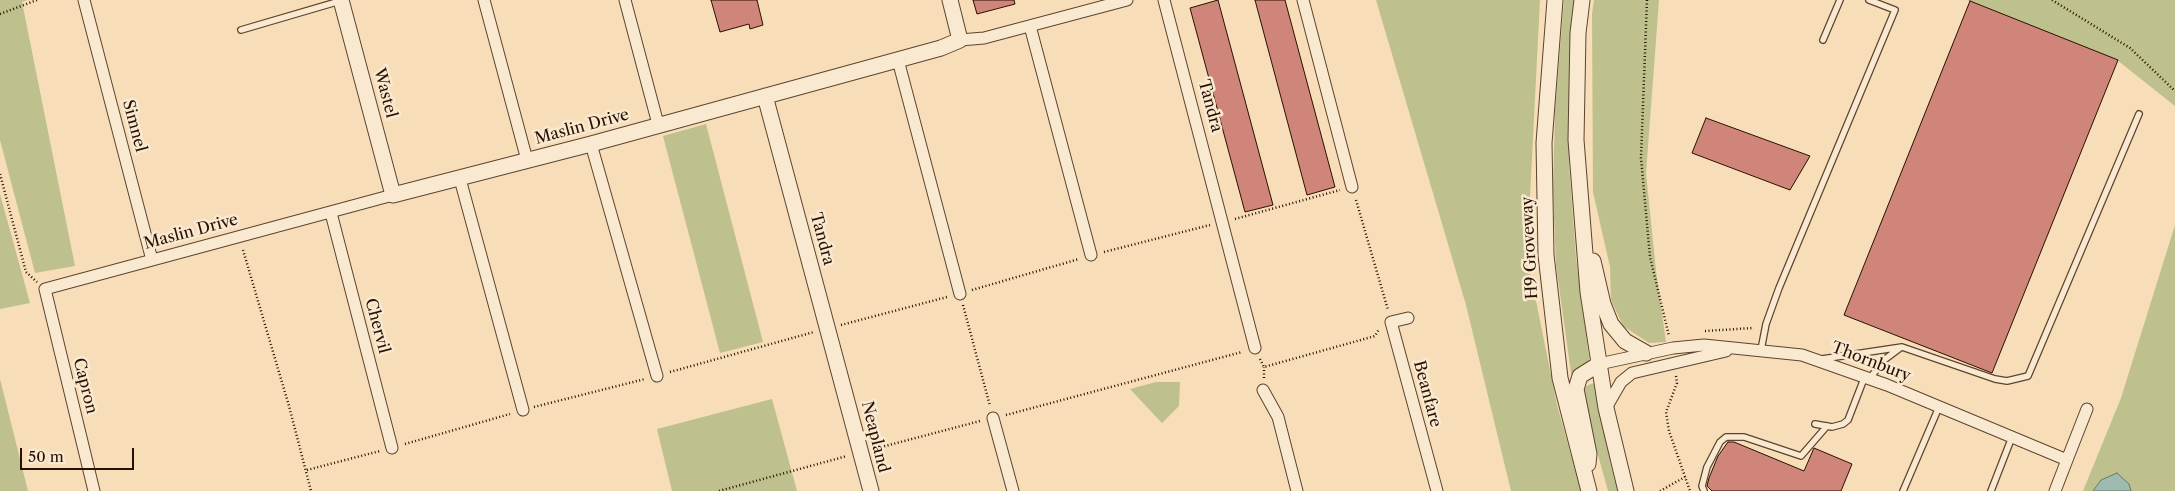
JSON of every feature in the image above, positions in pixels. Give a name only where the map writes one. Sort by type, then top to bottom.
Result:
[{"type":"street","name":"Simnel","points":[[84,0],[152,260]]},
{"type":"street","name":"Wastel","points":[[341,0],[393,195]]},
{"type":"street","points":[[484,0],[527,160]]},
{"type":"street","points":[[625,0],[658,124]]},
{"type":"street","points":[[950,0],[960,40]]},
{"type":"street","name":"Maslin Drive","points":[[45,289],[393,195],[592,144],[658,124],[941,48],[960,40],[984,38],[1030,26],[1096,4],[1127,0]]},
{"type":"street","name":"Tandra","points":[[1164,0],[1255,348]]},
{"type":"street","points":[[1303,0],[1352,187]]},
{"type":"street","name":"H9 Groveway","points":[[1555,0],[1544,143],[1546,255],[1560,378],[1588,486]]},
{"type":"street","points":[[1582,0],[1578,33],[1576,140],[1588,292],[1606,408],[1626,491]]},
{"type":"street","points":[[1030,26],[1091,255]]},
{"type":"street","points":[[898,60],[960,294]]},
{"type":"street","name":"Tandra","points":[[765,96],[846,391]]},
{"type":"street","points":[[592,144],[656,376]]},
{"type":"street","points":[[460,179],[523,410]]},
{"type":"street","points":[[1579,189],[1596,275],[1603,304],[1611,324],[1625,341],[1646,353]]},
{"type":"street","name":"Chervil","points":[[331,213],[392,448]]},
{"type":"street","name":"Capron","points":[[45,289],[94,491]]},
{"type":"street","points":[[1386,324],[1408,318]]},
{"type":"street","name":"Beanfare","points":[[1386,324],[1437,491]]},
{"type":"street","name":"Thornbury","points":[[1599,364],[1673,348],[1704,345],[1761,350],[1819,359],[1868,377],[2067,460]]},
{"type":"street","points":[[1606,408],[1626,377],[1646,368],[1733,349]]},
{"type":"street","points":[[1588,486],[1589,454],[1576,389],[1580,376],[1599,364]]},
{"type":"street","points":[[1263,390],[1278,416],[1298,491]]},
{"type":"street","name":"Neapland","points":[[846,391],[871,491]]},
{"type":"street","points":[[2054,491],[2087,409]]},
{"type":"street","points":[[993,418],[1013,491]]},
{"type":"lane","points":[[241,30],[341,0]]},
{"type":"lane","points":[[1824,40],[1840,0]]},
{"type":"lane","points":[[1761,350],[1766,324],[1779,288],[1895,10],[1868,0]]},
{"type":"lane","points":[[1819,359],[1902,347],[1994,379],[2007,381],[2028,376],[2139,114]]},
{"type":"lane","points":[[1815,424],[1827,426],[1843,424],[1848,420],[1868,377],[1884,360],[1902,347]]},
{"type":"lane","points":[[1903,491],[1939,406]]},
{"type":"lane","points":[[1704,491],[1702,486],[1708,467],[1720,442],[1726,437],[1744,437],[1801,456],[1827,426]]},
{"type":"lane","points":[[1991,491],[2012,437]]},
{"type":"path","points":[[0,14],[37,0]]},
{"type":"path","points":[[1647,0],[1641,158],[1650,257],[1673,348]]},
{"type":"path","points":[[2052,0],[2130,48],[2175,90]]},
{"type":"path","points":[[0,174],[26,272],[45,289]]},
{"type":"path","points":[[960,294],[993,418],[1255,348],[1264,367],[1375,336],[1386,324],[1352,187]]},
{"type":"path","points":[[239,237],[290,406],[311,491]]},
{"type":"path","points":[[1700,332],[1753,328]]},
{"type":"path","points":[[1669,335],[1676,334]]},
{"type":"path","points":[[1675,363],[1677,383],[1666,412],[1670,431],[1690,491]]},
{"type":"path","points":[[1660,491],[1685,477]]},
{"type":"green space","points":[[0,0],[27,0],[22,2],[75,266],[35,273],[0,140]]},
{"type":"green space","points":[[1376,0],[1540,0],[1527,256],[1557,405],[1581,491],[1511,491],[1466,305]]},
{"type":"green space","points":[[1564,0],[1575,0],[1570,61],[1569,164],[1576,258],[1589,357],[1589,360],[1572,380],[1556,265],[1553,191],[1555,111]]},
{"type":"green space","points":[[1594,0],[1659,0],[1646,173],[1656,271],[1666,342],[1649,343],[1623,326],[1611,300],[1610,267],[1593,192],[1592,14]]},
{"type":"green space","points":[[1967,0],[2175,0],[2175,106],[2117,60]]},
{"type":"green space","points":[[706,124],[763,342],[720,353],[663,136]]},
{"type":"green space","points":[[0,194],[30,303],[0,309]]},
{"type":"green space","points":[[2175,225],[2175,491],[2083,491],[2121,398]]},
{"type":"green space","points":[[0,379],[28,491],[0,491]]},
{"type":"green space","points":[[1156,382],[1180,382],[1179,406],[1162,423],[1130,389]]},
{"type":"green space","points":[[1594,383],[1618,491],[1608,491],[1588,419],[1584,390],[1586,386]]},
{"type":"green space","points":[[772,399],[797,491],[672,491],[657,429]]},
{"type":"water","points":[[2117,473],[2129,484],[2131,491],[2093,491],[2101,480]]},
{"type":"building","points":[[711,0],[757,0],[763,25],[750,29],[749,24],[720,32]]},
{"type":"building","points":[[973,0],[1014,0],[1015,4],[977,14]]},
{"type":"building","points":[[1218,0],[1273,205],[1245,212],[1190,8]]},
{"type":"building","points":[[1255,0],[1285,0],[1335,187],[1307,195]]},
{"type":"building","points":[[1970,1],[2118,60],[1992,373],[1844,315]]},
{"type":"building","points":[[1706,118],[1810,156],[1790,190],[1692,153]]},
{"type":"building","points":[[1728,442],[1734,442],[1804,471],[1814,448],[1852,464],[1841,491],[1712,491],[1707,486],[1709,478],[1718,456]]}]
